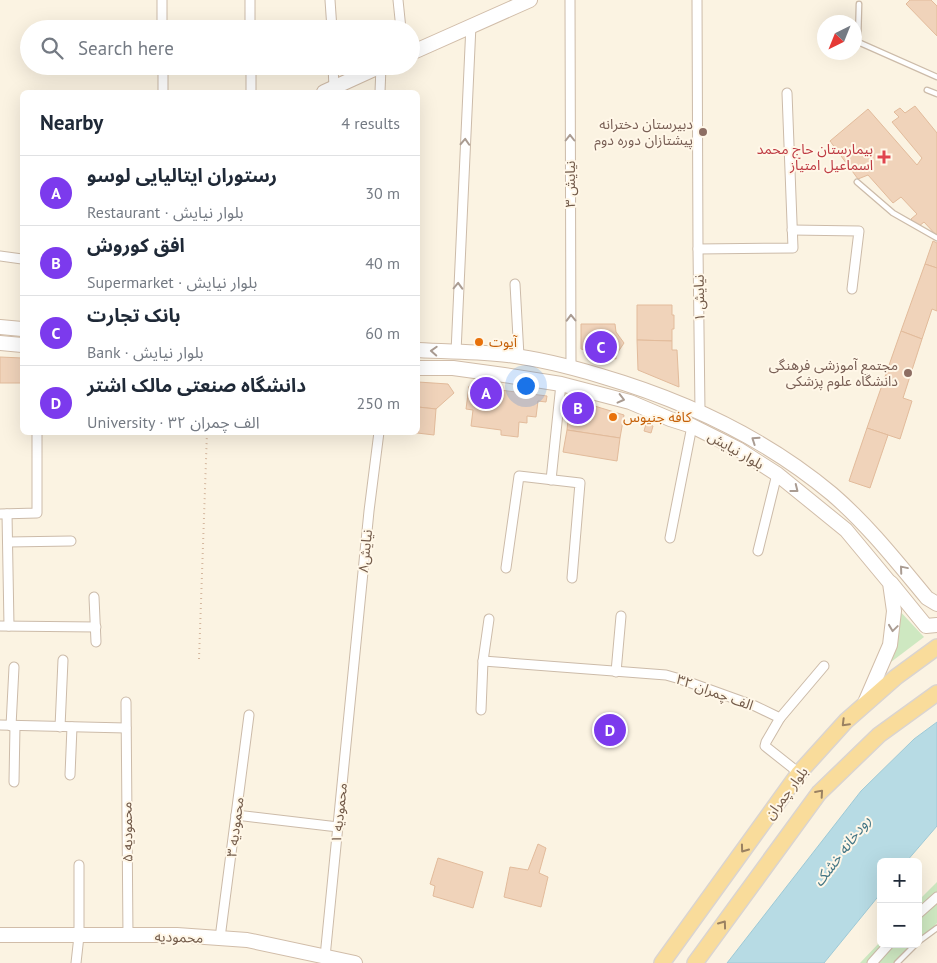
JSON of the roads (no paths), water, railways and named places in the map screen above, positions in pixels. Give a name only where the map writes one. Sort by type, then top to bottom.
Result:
[{"type":"main road","points":[[420,48],[530,0]]},
{"type":"main road","points":[[329,90],[362,75]]},
{"type":"main road","points":[[0,328],[20,329]]},
{"type":"main road","points":[[0,343],[20,345]]},
{"type":"main road","name":"بلوار نیایش","points":[[420,350],[519,356],[571,367],[636,386],[700,411],[748,435],[785,459],[832,494],[862,523],[927,598],[937,604]]},
{"type":"main road","name":"بلوار نیایش","points":[[420,368],[454,368],[561,384],[630,402],[692,426],[738,449],[777,474],[819,507],[851,536],[926,626],[937,625]]},
{"type":"main road","points":[[851,536],[862,523]]},
{"type":"main road","points":[[864,705],[890,645],[894,611],[890,583]]},
{"type":"main road","name":"بلوار چمران","points":[[662,963],[799,773],[846,721],[896,677],[937,647]]},
{"type":"main road","name":"بلوار چمران","points":[[694,963],[819,793],[879,735],[937,693]]},
{"type":"main road","name":"محمودیه","points":[[0,935],[177,935],[247,940],[355,963]]},
{"type":"street","points":[[162,0],[162,20]]},
{"type":"street","points":[[250,0],[250,20]]},
{"type":"street","points":[[330,0],[331,20]]},
{"type":"street","points":[[398,0],[400,20]]},
{"type":"street","name":"نیایش ۳","points":[[570,0],[571,367]]},
{"type":"street","name":"نیایش ۱","points":[[697,0],[700,411]]},
{"type":"street","points":[[456,352],[462,191],[472,25]]},
{"type":"street","points":[[163,75],[163,90]]},
{"type":"street","points":[[251,75],[251,90]]},
{"type":"street","points":[[329,90],[332,75]]},
{"type":"street","points":[[380,90],[381,75]]},
{"type":"street","points":[[698,250],[793,248],[787,93]]},
{"type":"street","points":[[792,230],[859,231],[852,288]]},
{"type":"street","points":[[0,256],[20,258]]},
{"type":"street","points":[[515,284],[519,356]]},
{"type":"street","points":[[551,480],[561,384]]},
{"type":"street","points":[[670,538],[692,426]]},
{"type":"street","points":[[37,435],[37,513],[4,514],[8,542],[5,626],[96,627]]},
{"type":"street","name":"نیایش۸","points":[[354,669],[379,435]]},
{"type":"street","points":[[758,551],[777,474]]},
{"type":"street","points":[[506,568],[519,476],[580,483],[572,578]]},
{"type":"street","points":[[8,542],[71,541]]},
{"type":"street","points":[[94,597],[96,642]]},
{"type":"street","points":[[616,672],[621,616]]},
{"type":"street","points":[[481,710],[483,661],[489,619]]},
{"type":"street","points":[[60,726],[63,660]]},
{"type":"street","name":"۳۲ الف چمران","points":[[483,661],[673,676],[755,706],[780,718]]},
{"type":"street","points":[[799,773],[765,746],[780,718],[824,666]]},
{"type":"street","points":[[14,667],[9,726],[14,782]]},
{"type":"street","name":"۱ محمودیه","points":[[325,957],[354,669]]},
{"type":"street","name":"۵ محمودیه","points":[[126,702],[128,936]]},
{"type":"street","name":"۳ محمودیه","points":[[220,938],[249,715]]},
{"type":"street","points":[[9,726],[126,728]]},
{"type":"street","points":[[70,775],[72,727]]},
{"type":"street","points":[[236,816],[338,827]]},
{"type":"street","points":[[76,963],[79,936],[79,865]]},
{"type":"street","points":[[922,910],[937,897]]},
{"type":"street","points":[[872,963],[885,948]]},
{"type":"lane","points":[[859,4],[858,42],[937,77]]},
{"type":"lane","points":[[927,90],[937,94]]},
{"type":"lane","points":[[857,182],[892,214],[937,238]]},
{"type":"lane","points":[[922,939],[937,928]]},
{"type":"lane","points":[[897,963],[912,948]]},
{"type":"water","name":"رودخانه خشک","points":[[937,722],[937,826],[909,858],[877,858],[877,898],[824,963],[727,963],[861,791],[914,739]]},
{"type":"place","name":"دبیرستان دخترانه پیشتازان دوره دوم","points":[[703,132]]},
{"type":"place","name":"بیمارستان حاج محمد اسماعیل امتیاز","points":[[884,157]]},
{"type":"place","name":"آیوت","points":[[479,342]]},
{"type":"place","name":"بانک تجارت","points":[[601,347]]},
{"type":"place","name":"مجتمع آموزشی فرهنگی دانشگاه علوم پزشکی","points":[[908,373]]},
{"type":"place","name":"رستوران ایتالیایی لوسو","points":[[486,393]]},
{"type":"place","name":"افق کوروش","points":[[578,408]]},
{"type":"place","name":"کافه جنیوس","points":[[613,417]]},
{"type":"place","name":"دانشگاه صنعتی مالک اشتر","points":[[610,730]]}]
